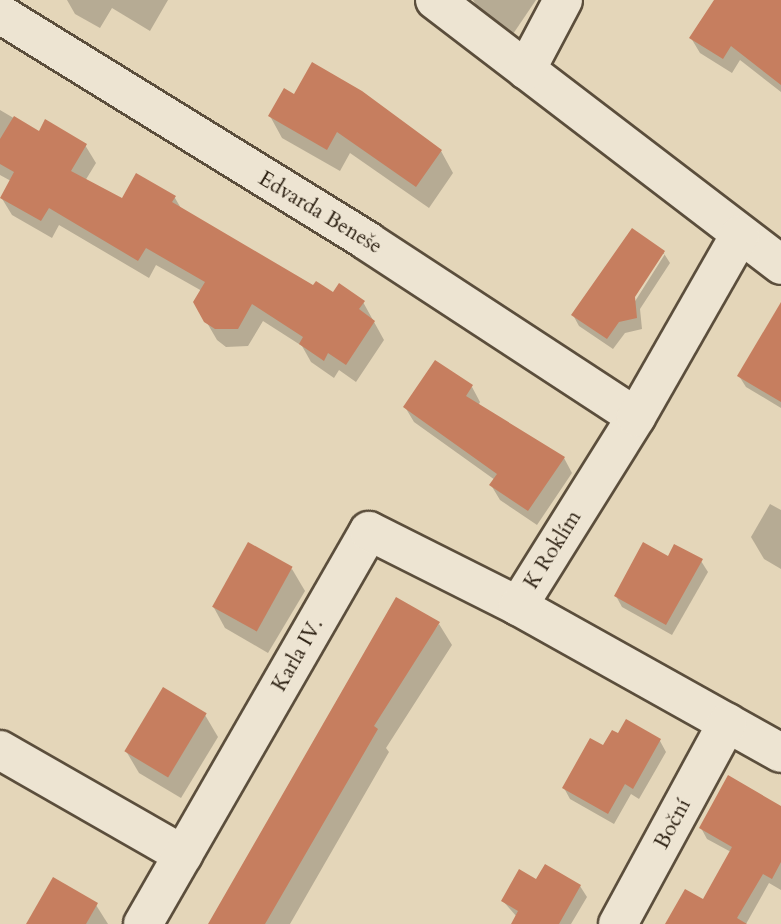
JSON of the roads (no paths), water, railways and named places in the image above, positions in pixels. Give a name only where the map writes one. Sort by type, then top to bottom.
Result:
[{"type":"street","points":[[435,0],[781,265]]},
{"type":"street","points":[[526,70],[563,0]]},
{"type":"street","name":"Edvarda Beneše","points":[[0,14],[367,241],[636,417]]},
{"type":"street","name":"K Roklím","points":[[740,234],[636,417],[518,606],[781,753]]},
{"type":"street","name":"Karla IV.","points":[[143,924],[369,531],[518,606]]},
{"type":"street","name":"Boční","points":[[618,924],[727,723]]},
{"type":"street","points":[[0,750],[183,855]]}]
